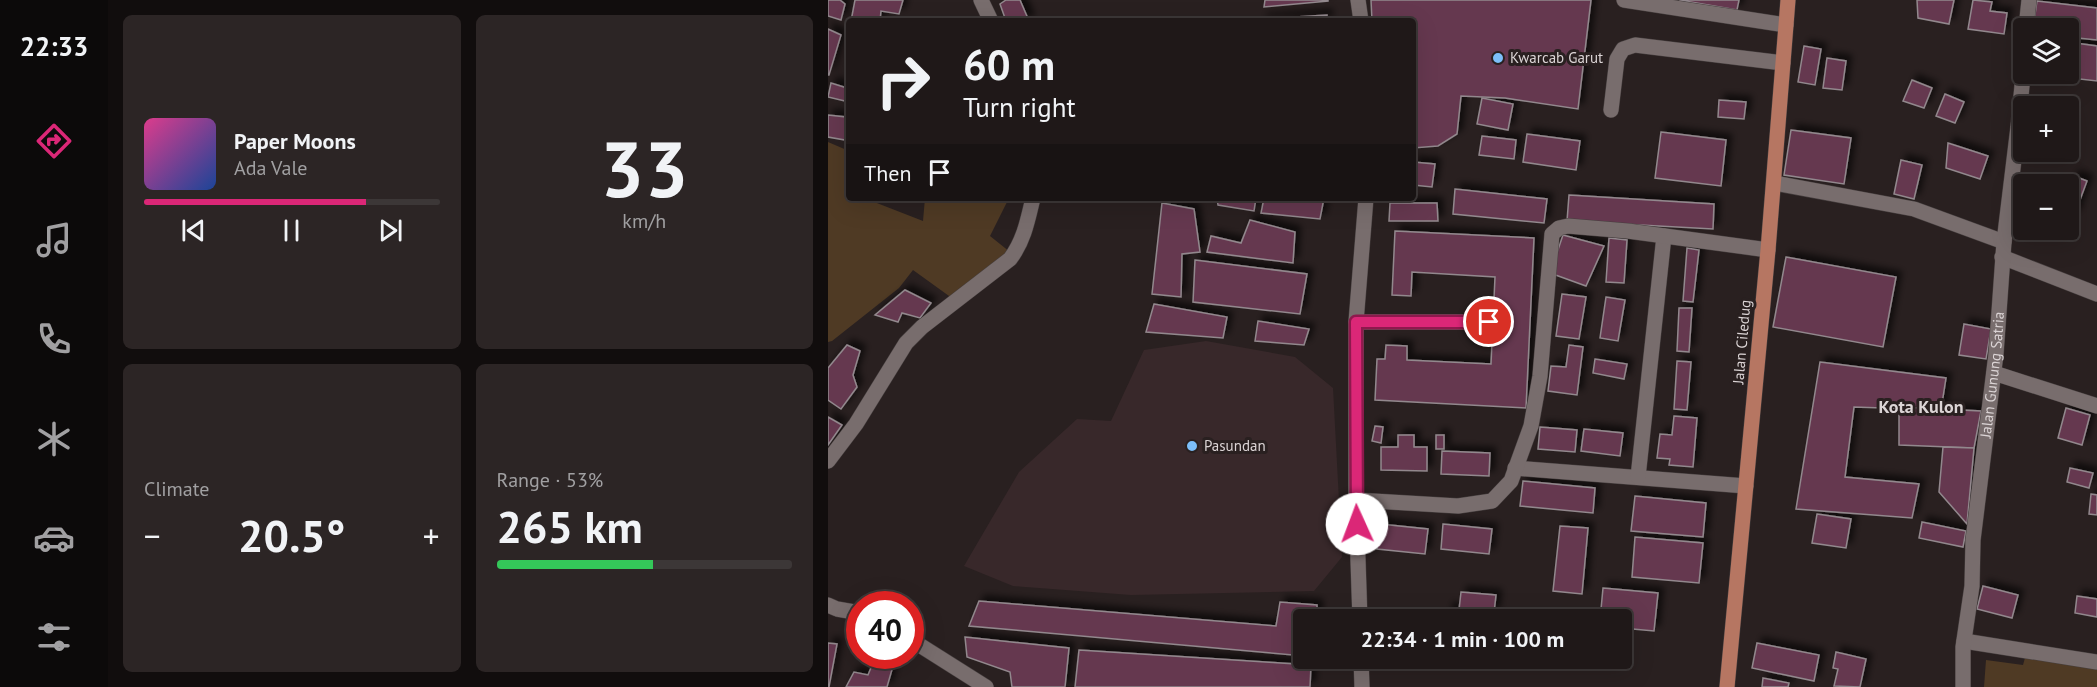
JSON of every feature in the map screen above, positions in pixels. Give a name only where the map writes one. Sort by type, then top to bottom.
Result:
[{"type":"main road","name":"Jalan Ciledug","points":[[1727,687],[1774,183],[1788,0]]},
{"type":"street","points":[[981,0],[990,18]]},
{"type":"street","points":[[1358,0],[1361,18]]},
{"type":"street","points":[[1624,0],[1786,25]]},
{"type":"street","points":[[2027,18],[2029,0]]},
{"type":"street","points":[[1611,110],[1617,59],[1623,49],[1635,45],[1783,63]]},
{"type":"street","name":"Jalan Gunung Satria","points":[[1963,687],[1964,641],[1972,586],[1973,540],[1994,373],[2003,250],[2022,84]]},
{"type":"street","points":[[1774,183],[1914,209],[2097,294]]},
{"type":"street","points":[[828,461],[856,424],[906,344],[922,327],[1000,268],[1018,249],[1032,201]]},
{"type":"street","points":[[1360,609],[1356,500],[1356,322],[1366,201]]},
{"type":"street","points":[[1356,500],[1458,506],[1492,501],[1511,481],[1531,426],[1540,376],[1552,234],[1558,228],[1568,226],[1664,236],[1768,250]]},
{"type":"street","points":[[1638,477],[1664,236]]},
{"type":"street","points":[[1356,322],[1489,322]]},
{"type":"street","points":[[1994,373],[2097,406]]},
{"type":"street","points":[[1515,468],[1746,486]]},
{"type":"street","points":[[828,605],[846,611]]},
{"type":"street","points":[[1964,641],[2097,662]]},
{"type":"street","points":[[924,648],[986,687]]},
{"type":"street","points":[[1361,669],[1362,687]]},
{"type":"shaded area","points":[[828,142],[846,150],[846,201],[872,201],[923,221],[925,201],[1007,202],[990,236],[1010,252],[956,301],[913,270],[899,288],[828,342]]},
{"type":"shaded area","name":"Pasundan","points":[[1206,341],[1295,357],[1333,388],[1342,557],[1314,591],[1131,595],[1013,586],[964,566],[1019,472],[1077,419],[1111,421],[1144,350]]},
{"type":"shaded area","points":[[2028,647],[2097,662],[2097,687],[1984,687],[1986,660],[2023,665]]},
{"type":"building","points":[[828,0],[840,0],[845,4],[841,20],[828,16]]},
{"type":"building","points":[[855,0],[903,0],[899,14],[881,11],[880,18],[852,18]]},
{"type":"building","points":[[1006,0],[1020,0],[1028,18],[1005,18],[1000,4]]},
{"type":"building","points":[[1265,0],[1328,0],[1328,1],[1264,7]]},
{"type":"building","name":"Kwarcab Garut","points":[[1371,0],[1591,0],[1578,109],[1505,98],[1461,96],[1457,134],[1438,146],[1416,148],[1416,18],[1372,18]]},
{"type":"building","points":[[1679,0],[1739,0],[1737,10]]},
{"type":"building","points":[[1917,0],[1954,0],[1949,24],[1918,18]]},
{"type":"building","points":[[1973,0],[1992,2],[1990,11],[2007,13],[2004,34],[1968,29]]},
{"type":"building","points":[[2037,1],[2097,8],[2097,40],[2079,38],[2079,18],[2034,18]]},
{"type":"building","points":[[1327,15],[1327,18],[1279,18]]},
{"type":"building","points":[[828,29],[841,35],[829,75],[828,75]]},
{"type":"building","points":[[2079,44],[2097,46],[2097,81],[2079,79]]},
{"type":"building","points":[[1804,46],[1821,49],[1815,85],[1798,82]]},
{"type":"building","points":[[1827,58],[1846,61],[1842,90],[1823,88]]},
{"type":"building","points":[[1912,80],[1932,88],[1924,108],[1903,101]]},
{"type":"building","points":[[831,83],[846,88],[846,101],[828,97]]},
{"type":"building","points":[[1945,94],[1964,102],[1955,123],[1936,116]]},
{"type":"building","points":[[1482,98],[1513,104],[1508,130],[1477,124]]},
{"type":"building","points":[[1719,100],[1746,102],[1744,119],[1718,117]]},
{"type":"building","points":[[828,115],[846,117],[845,140],[828,137]]},
{"type":"building","points":[[1791,130],[1851,138],[1844,184],[1784,175]]},
{"type":"building","points":[[1661,132],[1726,140],[1721,186],[1655,178]]},
{"type":"building","points":[[1527,134],[1580,141],[1576,170],[1523,162]]},
{"type":"building","points":[[1482,136],[1516,140],[1514,159],[1479,155]]},
{"type":"building","points":[[1948,143],[1988,156],[1980,179],[1946,168]]},
{"type":"building","points":[[1901,160],[1922,165],[1914,199],[1894,194]]},
{"type":"building","points":[[1416,162],[1435,164],[1432,187],[1416,185]]},
{"type":"building","points":[[2079,178],[2087,181],[2079,203]]},
{"type":"building","points":[[1455,189],[1547,199],[1544,223],[1453,214]]},
{"type":"building","points":[[1569,195],[1714,204],[1713,229],[1567,221]]},
{"type":"building","points":[[1217,201],[1256,201],[1254,211],[1218,205]]},
{"type":"building","points":[[1263,201],[1323,201],[1320,219],[1261,213]]},
{"type":"building","points":[[1162,203],[1194,209],[1200,252],[1182,254],[1181,297],[1152,294]]},
{"type":"building","points":[[1390,203],[1437,203],[1438,221],[1389,221]]},
{"type":"building","points":[[1250,220],[1295,232],[1293,263],[1207,252],[1211,236],[1241,243]]},
{"type":"building","points":[[1395,231],[1534,238],[1526,408],[1375,400],[1377,359],[1385,359],[1386,345],[1407,346],[1407,360],[1491,364],[1495,277],[1412,272],[1411,296],[1392,295]]},
{"type":"building","points":[[1563,235],[1604,246],[1586,286],[1550,273]]},
{"type":"building","points":[[1609,238],[1627,240],[1624,283],[1606,282]]},
{"type":"building","points":[[1687,248],[1699,250],[1693,302],[1683,301]]},
{"type":"building","points":[[1786,257],[1896,277],[1883,347],[1773,327]]},
{"type":"building","points":[[1195,260],[1307,274],[1300,314],[1193,302]]},
{"type":"building","points":[[905,290],[931,303],[920,318],[902,313],[898,322],[875,315]]},
{"type":"building","points":[[1562,294],[1586,297],[1579,339],[1556,336]]},
{"type":"building","points":[[1606,297],[1625,300],[1618,341],[1600,338]]},
{"type":"building","points":[[1154,304],[1227,317],[1223,338],[1146,332]]},
{"type":"building","points":[[1679,308],[1692,308],[1689,352],[1677,351]]},
{"type":"building","points":[[1258,321],[1309,329],[1304,345],[1255,341]]},
{"type":"building","points":[[1964,324],[1991,329],[1986,359],[1959,355]]},
{"type":"building","points":[[847,345],[860,351],[853,375],[857,387],[841,409],[828,400],[828,368]]},
{"type":"building","points":[[1569,345],[1583,347],[1577,395],[1548,391],[1551,366],[1566,367]]},
{"type":"building","points":[[1595,359],[1627,364],[1624,379],[1593,373]]},
{"type":"building","points":[[1677,361],[1691,362],[1687,410],[1674,409]]},
{"type":"building","points":[[1820,362],[1946,378],[1941,410],[1854,407],[1845,477],[1919,484],[1912,518],[1796,509]]},
{"type":"building","points":[[1899,407],[1981,411],[1974,448],[1899,445]]},
{"type":"building","points":[[2066,408],[2090,415],[2082,445],[2058,438]]},
{"type":"building","points":[[1674,416],[1697,418],[1693,467],[1669,465],[1670,459],[1657,458],[1660,434],[1672,435]]},
{"type":"building","points":[[828,417],[842,425],[828,445]]},
{"type":"building","points":[[1375,426],[1383,427],[1381,443],[1372,441]]},
{"type":"building","points":[[1540,427],[1577,430],[1575,452],[1538,449]]},
{"type":"building","points":[[1584,429],[1623,433],[1620,456],[1581,451]]},
{"type":"building","points":[[1398,435],[1414,435],[1414,447],[1427,447],[1427,471],[1381,470],[1381,447],[1398,447]]},
{"type":"building","points":[[1436,435],[1444,435],[1444,449],[1436,449]]},
{"type":"building","points":[[1943,447],[1974,448],[1967,524],[1939,492]]},
{"type":"building","points":[[1442,451],[1490,453],[1489,476],[1441,474]]},
{"type":"building","points":[[2070,468],[2093,473],[2089,488],[2067,482]]},
{"type":"building","points":[[1523,481],[1595,488],[1593,513],[1520,506]]},
{"type":"building","points":[[2091,494],[2097,495],[2097,515],[2089,514]]},
{"type":"building","points":[[1635,496],[1706,503],[1703,537],[1631,531]]},
{"type":"building","points":[[1817,514],[1851,519],[1846,548],[1812,543]]},
{"type":"building","points":[[1922,522],[1966,531],[1963,547],[1919,538]]},
{"type":"building","points":[[1380,524],[1428,529],[1425,554],[1377,549]]},
{"type":"building","points":[[1443,524],[1492,529],[1489,554],[1441,549]]},
{"type":"building","points":[[1560,526],[1588,528],[1582,594],[1553,591]]},
{"type":"building","points":[[1635,537],[1703,543],[1699,583],[1632,577]]},
{"type":"building","points":[[1983,586],[2018,595],[2012,618],[1977,609]]},
{"type":"building","points":[[1603,588],[1658,593],[1654,631],[1632,629],[1632,609],[1601,609]]},
{"type":"building","points":[[1461,592],[1496,595],[1494,609],[1459,609]]},
{"type":"building","points":[[2077,596],[2097,599],[2097,617],[2075,613]]},
{"type":"building","points":[[979,601],[1276,626],[1280,602],[1317,605],[1317,609],[1293,609],[1293,655],[969,626]]},
{"type":"building","points":[[965,637],[1069,648],[1065,687],[1012,687],[1010,672],[967,657]]},
{"type":"building","points":[[828,643],[837,644],[829,687],[828,687]]},
{"type":"building","points":[[1757,643],[1819,655],[1814,681],[1752,668]]},
{"type":"building","points":[[1079,650],[1293,664],[1293,669],[1311,669],[1310,687],[1075,687]]},
{"type":"building","points":[[1836,652],[1866,659],[1860,687],[1834,686],[1838,669],[1833,668]]},
{"type":"building","points":[[870,669],[892,669],[887,687],[846,687],[854,672],[868,675]]},
{"type":"building","points":[[1763,678],[1789,683],[1788,687],[1762,687]]},
{"type":"place","name":"Kwarcab Garut","points":[[1498,58]]},
{"type":"place","name":"Pasundan","points":[[1192,446]]},
{"type":"district","name":"Kota Kulon","points":[[1921,407]]},
{"type":"route","points":[[1357,524],[1356,322],[1489,322]]}]
